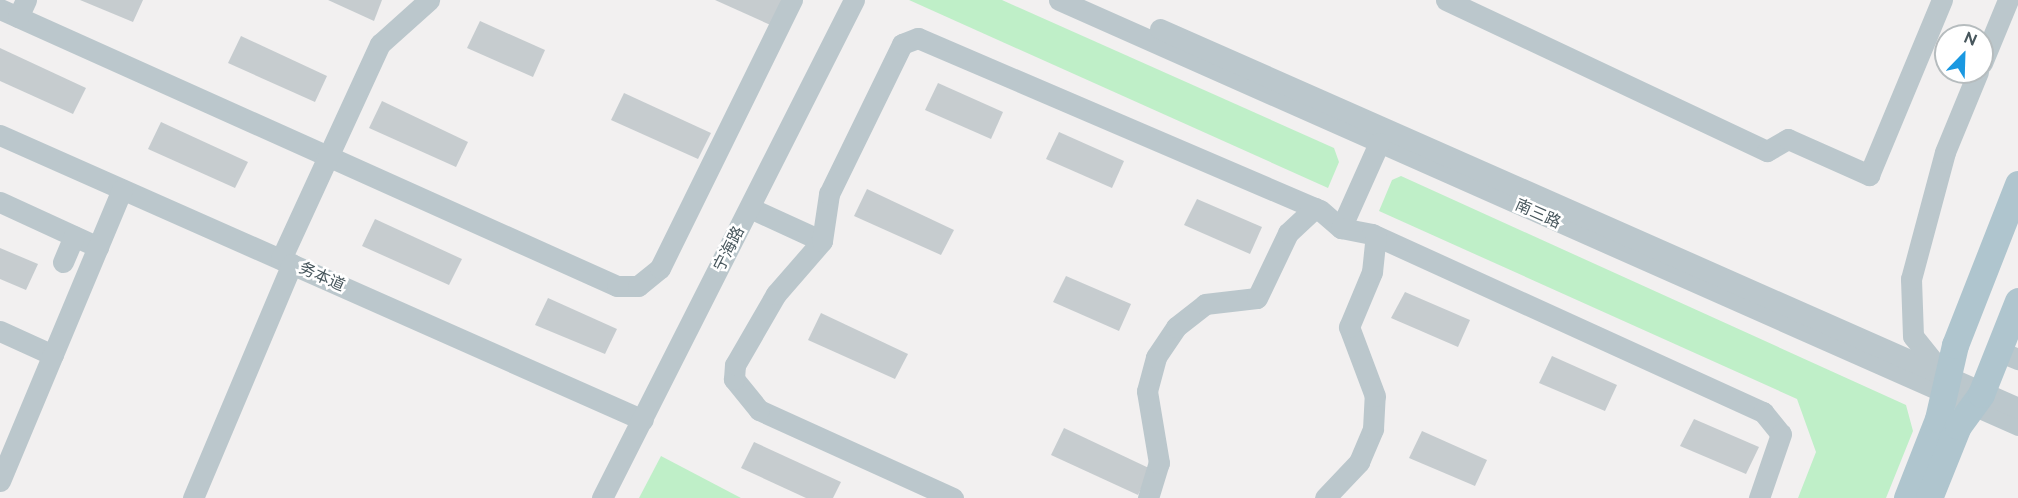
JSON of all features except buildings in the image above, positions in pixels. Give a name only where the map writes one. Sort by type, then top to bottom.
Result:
[{"type":"main road","points":[[1907,498],[2018,184]]},
{"type":"main road","points":[[1929,498],[1958,426],[2008,355],[2018,301]]},
{"type":"street","points":[[193,498],[328,157],[380,45],[429,0]]},
{"type":"street","points":[[15,8],[328,157],[617,286],[638,286],[660,268],[792,0]]},
{"type":"street","name":"宁海路","points":[[602,498],[854,0]]},
{"type":"street","name":"南三路","points":[[1059,0],[1379,143],[1976,400],[2018,425]]},
{"type":"street","name":"南三路","points":[[1094,0],[1945,387]]},
{"type":"street","points":[[1446,0],[1767,151],[1788,139],[1869,175],[1942,0]]},
{"type":"street","points":[[1994,34],[2008,0]]},
{"type":"street","points":[[953,498],[759,410],[734,379],[735,366],[776,294],[822,241],[829,194],[902,44],[918,38],[1315,208],[1341,228],[1376,236],[1763,412],[1781,434],[1759,498]]},
{"type":"street","points":[[1945,387],[1913,336],[1911,279],[1946,152],[1973,84]]},
{"type":"street","name":"务本道","points":[[0,135],[643,420]]},
{"type":"street","points":[[1341,228],[1379,143]]},
{"type":"street","points":[[2,470],[122,189]]},
{"type":"street","points":[[0,202],[98,247]]},
{"type":"street","points":[[750,208],[822,241]]},
{"type":"street","points":[[1148,498],[1159,463],[1147,391],[1156,357],[1176,327],[1205,304],[1257,298],[1288,233],[1315,208]]},
{"type":"street","points":[[63,262],[74,236]]},
{"type":"street","points":[[1325,498],[1359,462],[1373,429],[1375,396],[1350,327],[1372,272],[1376,236]]},
{"type":"street","points":[[0,331],[53,355]]},
{"type":"street","name":"南三路","points":[[1976,400],[2018,408]]},
{"type":"green space","points":[[909,0],[1002,0],[1334,148],[1339,162],[1328,188]]},
{"type":"green space","points":[[1401,176],[1906,405],[1913,431],[1886,498],[1798,498],[1816,452],[1797,399],[1379,211],[1392,180]]},
{"type":"green space","points":[[661,456],[741,498],[639,498]]}]
